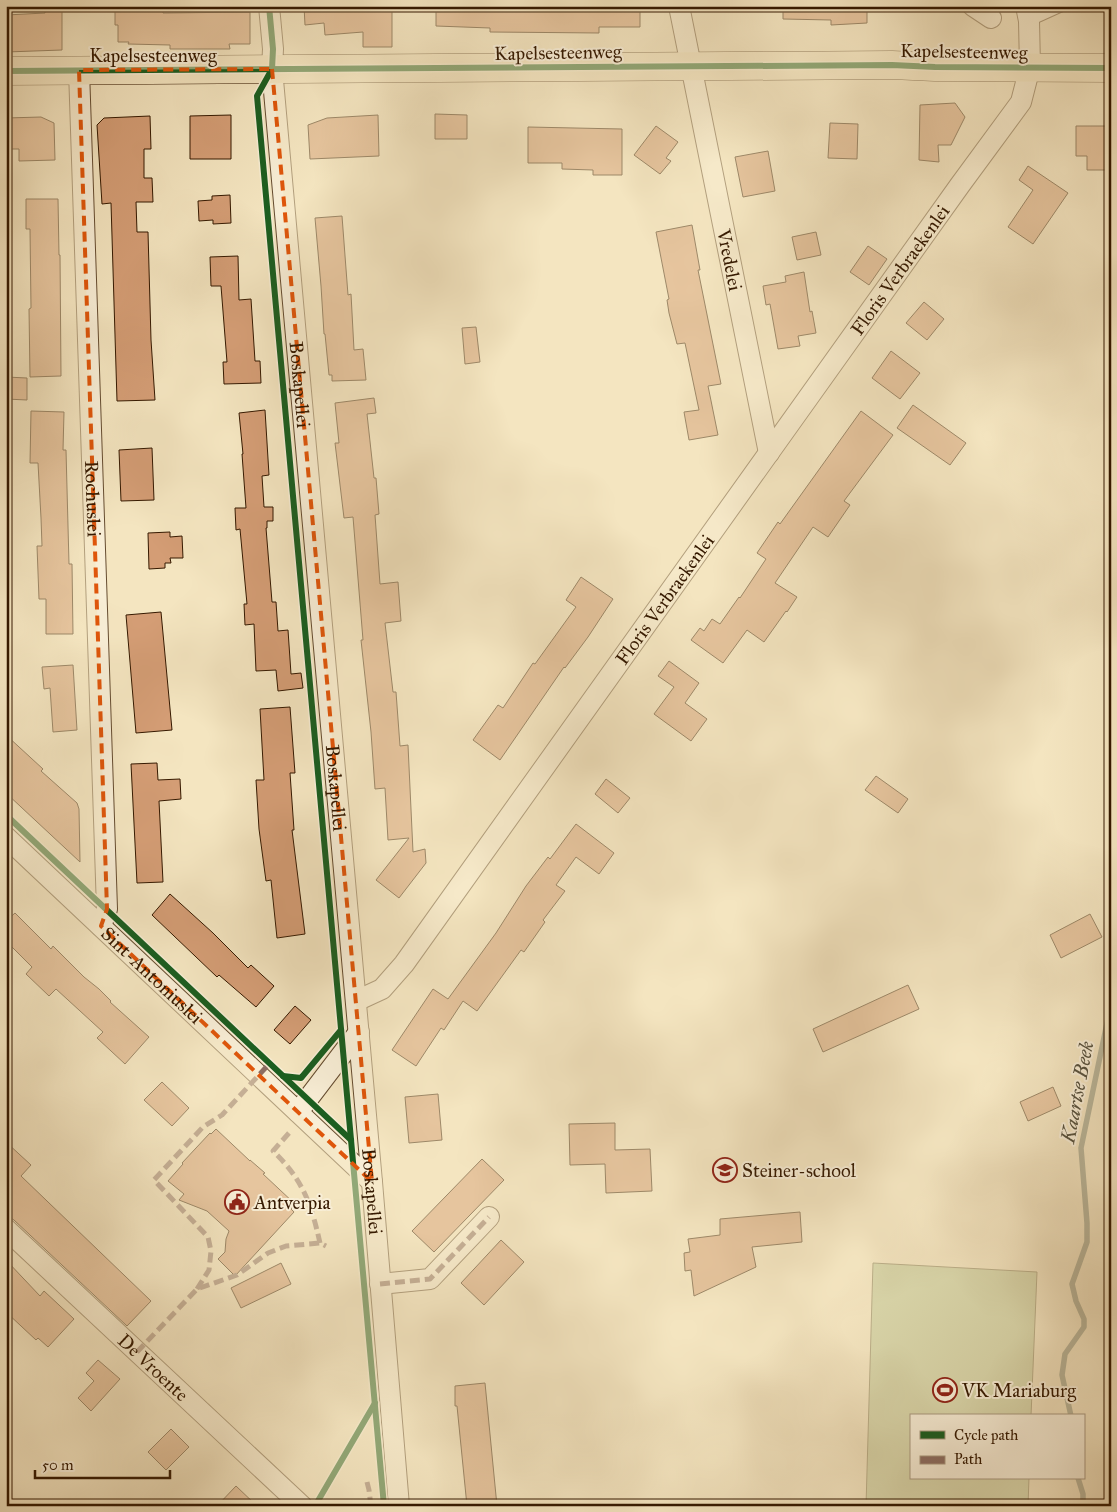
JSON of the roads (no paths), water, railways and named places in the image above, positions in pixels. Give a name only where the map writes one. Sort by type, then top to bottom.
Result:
[{"type":"main road","name":"Kapelsesteenweg","points":[[6,71],[892,65],[1111,68]]},
{"type":"street","name":"Boskapellei","points":[[270,6],[274,49],[272,69],[359,1032],[399,1506]]},
{"type":"street","name":"Vredelei","points":[[679,6],[769,453]]},
{"type":"street","points":[[973,6],[990,18]]},
{"type":"street","name":"Floris Verbraekenlei","points":[[356,1001],[382,989],[404,964],[1021,102],[1030,67],[1027,14]]},
{"type":"street","name":"Rochuslei","points":[[79,70],[107,909],[100,926]]},
{"type":"street","name":"Sint-Antoniuslei","points":[[6,837],[372,1182]]},
{"type":"street","points":[[298,1112],[359,1032]]},
{"type":"street","points":[[380,1284],[430,1279],[489,1217]]},
{"type":"street","name":"De Vroente","points":[[6,1229],[302,1506]]},
{"type":"lane","points":[[1027,14],[1062,6]]},
{"type":"waterway","name":"Kaartse Beek","points":[[1071,1414],[1062,1375],[1065,1354],[1084,1327],[1084,1319],[1076,1301],[1072,1284],[1087,1242],[1081,1148],[1111,1004]]},
{"type":"waterway","name":"Kaartse Beek","points":[[1079,1480],[1083,1494],[1083,1506]]},
{"type":"place","name":"Steiner-school","points":[[725,1170]]},
{"type":"place","name":"Antverpia","points":[[237,1202]]},
{"type":"place","name":"VK Mariaburg","points":[[945,1390]]}]
